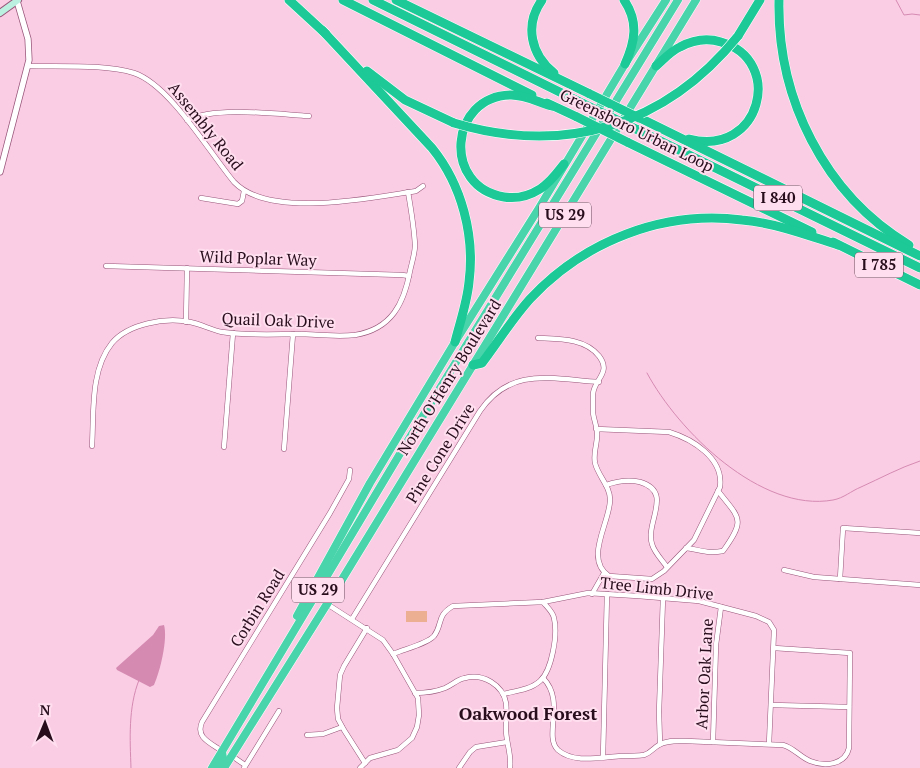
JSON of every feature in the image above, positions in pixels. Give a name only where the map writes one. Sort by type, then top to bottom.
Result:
[{"type":"highway","points":[[289,0],[390,90],[421,109],[454,123],[492,133],[528,136],[562,136],[611,126],[655,107],[687,87],[713,64],[738,36],[760,0]]},
{"type":"highway","name":"Greensboro Urban Loop","points":[[342,0],[552,106],[920,285]]},
{"type":"highway","name":"Greensboro Urban Loop","points":[[373,0],[920,268]]},
{"type":"highway","points":[[396,0],[920,256]]},
{"type":"highway","points":[[542,0],[533,19],[533,45],[538,56],[546,66],[567,82]]},
{"type":"highway","points":[[624,0],[631,12],[634,29],[632,48],[625,64]]},
{"type":"highway","points":[[270,670],[370,483],[455,342],[540,208],[564,164],[625,64],[666,0]]},
{"type":"highway","name":"North O'Henry Boulevard","points":[[212,768],[678,0]]},
{"type":"highway","name":"North O'Henry Boulevard","points":[[224,768],[327,604],[696,0]]},
{"type":"highway","points":[[779,0],[781,47],[787,80],[798,112],[812,141],[837,181],[860,207],[886,229],[920,252]]},
{"type":"highway","points":[[322,30],[432,148],[446,169],[459,195],[467,230],[470,269],[465,305],[455,342]]},
{"type":"highway","points":[[656,66],[680,47],[694,42],[709,40],[724,43],[737,50],[748,60],[755,73],[758,86],[755,107],[749,120],[739,131],[725,139],[711,142],[696,141],[677,136]]},
{"type":"highway","points":[[552,106],[516,95],[497,97],[485,102],[473,112],[465,124],[461,136],[461,154],[468,173],[477,184],[489,192],[508,197],[528,195],[542,188],[564,164]]},
{"type":"highway","points":[[473,365],[482,364],[515,317],[529,300],[552,278],[587,253],[607,242],[635,231],[699,218],[728,218],[771,225],[838,245]]},
{"type":"highway","points":[[218,768],[223,758],[222,751]]},
{"type":"main road","points":[[0,13],[17,0]]},
{"type":"street","points":[[0,172],[28,66],[28,39],[17,0]]},
{"type":"street","name":"Assembly Road","points":[[28,66],[90,68],[133,73],[147,79],[158,87],[187,120],[229,175],[244,191],[257,197],[307,203],[346,201],[419,190],[423,186]]},
{"type":"street","points":[[187,120],[205,114],[221,112],[309,116]]},
{"type":"street","name":"Assembly Road","points":[[201,198],[238,204],[242,201],[244,191]]},
{"type":"street","name":"Quail Oak Drive","points":[[92,446],[99,364],[113,342],[123,333],[136,326],[158,322],[186,322],[233,333],[355,335],[377,327],[386,321],[397,310],[404,299],[415,248],[408,192]]},
{"type":"street","name":"Wild Poplar Way","points":[[106,266],[409,276]]},
{"type":"street","points":[[186,322],[187,268]]},
{"type":"street","points":[[224,448],[233,333]]},
{"type":"street","points":[[284,449],[293,334]]},
{"type":"street","points":[[538,338],[568,339],[586,346],[598,355],[603,363],[604,373],[593,393],[593,414],[597,435],[594,454],[596,465],[610,498],[609,511],[602,531],[598,560],[604,573],[609,576],[652,578],[667,567],[694,540],[718,491],[721,481],[718,468],[711,457],[702,449],[669,432],[596,429]]},
{"type":"street","name":"Pine Cone Drive","points":[[352,619],[480,411],[491,397],[503,387],[523,379],[599,382]]},
{"type":"street","name":"Corbin Road","points":[[222,751],[202,737],[200,726],[330,513],[349,479],[350,470]]},
{"type":"street","points":[[606,485],[618,481],[637,481],[648,485],[654,490],[657,506],[651,534],[652,544],[667,567]]},
{"type":"street","points":[[686,548],[709,554],[723,551],[731,540],[738,524],[738,517],[718,491]]},
{"type":"street","points":[[840,579],[843,528],[920,534]]},
{"type":"street","points":[[784,570],[814,577],[920,585]]},
{"type":"street","points":[[592,594],[604,573]]},
{"type":"street","name":"Tree Limb Drive","points":[[393,654],[430,640],[437,631],[442,615],[453,606],[520,604],[592,594],[699,601],[721,607],[769,622],[774,630],[774,648]]},
{"type":"street","points":[[603,758],[607,594]]},
{"type":"street","points":[[660,744],[659,712],[663,598]]},
{"type":"street","points":[[503,694],[530,687],[547,672],[553,656],[555,624],[553,613],[543,602]]},
{"type":"street","points":[[327,604],[383,640],[418,698],[419,715],[412,738],[398,750],[370,758],[360,768]]},
{"type":"street","name":"Arbor Oak Lane","points":[[713,742],[716,645],[721,607]]},
{"type":"street","points":[[365,763],[342,727],[338,719],[337,708],[340,676],[367,628]]},
{"type":"street","points":[[542,678],[549,685],[553,694],[554,747],[571,757],[603,758],[646,754],[652,752],[660,744],[672,741],[713,742],[770,744],[790,747],[813,762],[831,764],[838,762],[846,756],[849,748],[850,653],[774,648],[770,744]]},
{"type":"street","points":[[415,693],[436,692],[463,678],[477,677],[490,681],[498,687],[503,694],[507,709],[507,742],[511,760],[510,768]]},
{"type":"street","points":[[772,705],[849,707]]},
{"type":"street","points":[[232,756],[245,767],[279,711]]},
{"type":"street","points":[[307,735],[323,734],[342,727]]},
{"type":"street","points":[[459,768],[470,752],[476,747],[507,742]]},
{"type":"shaded area","points":[[406,611],[427,611],[427,622],[406,622]]},
{"type":"shaded area","points":[[164,625],[163,655],[154,685],[150,687],[117,670],[116,668],[153,635],[159,626]]},
{"type":"waterway","points":[[896,0],[904,15],[920,15]]},
{"type":"waterway","points":[[647,373],[661,396],[700,442],[751,481],[778,494],[806,501],[833,500],[920,461]]},
{"type":"waterway","points":[[131,768],[131,713],[139,680]]},
{"type":"district","name":"Oakwood Forest","points":[[528,714]]}]
